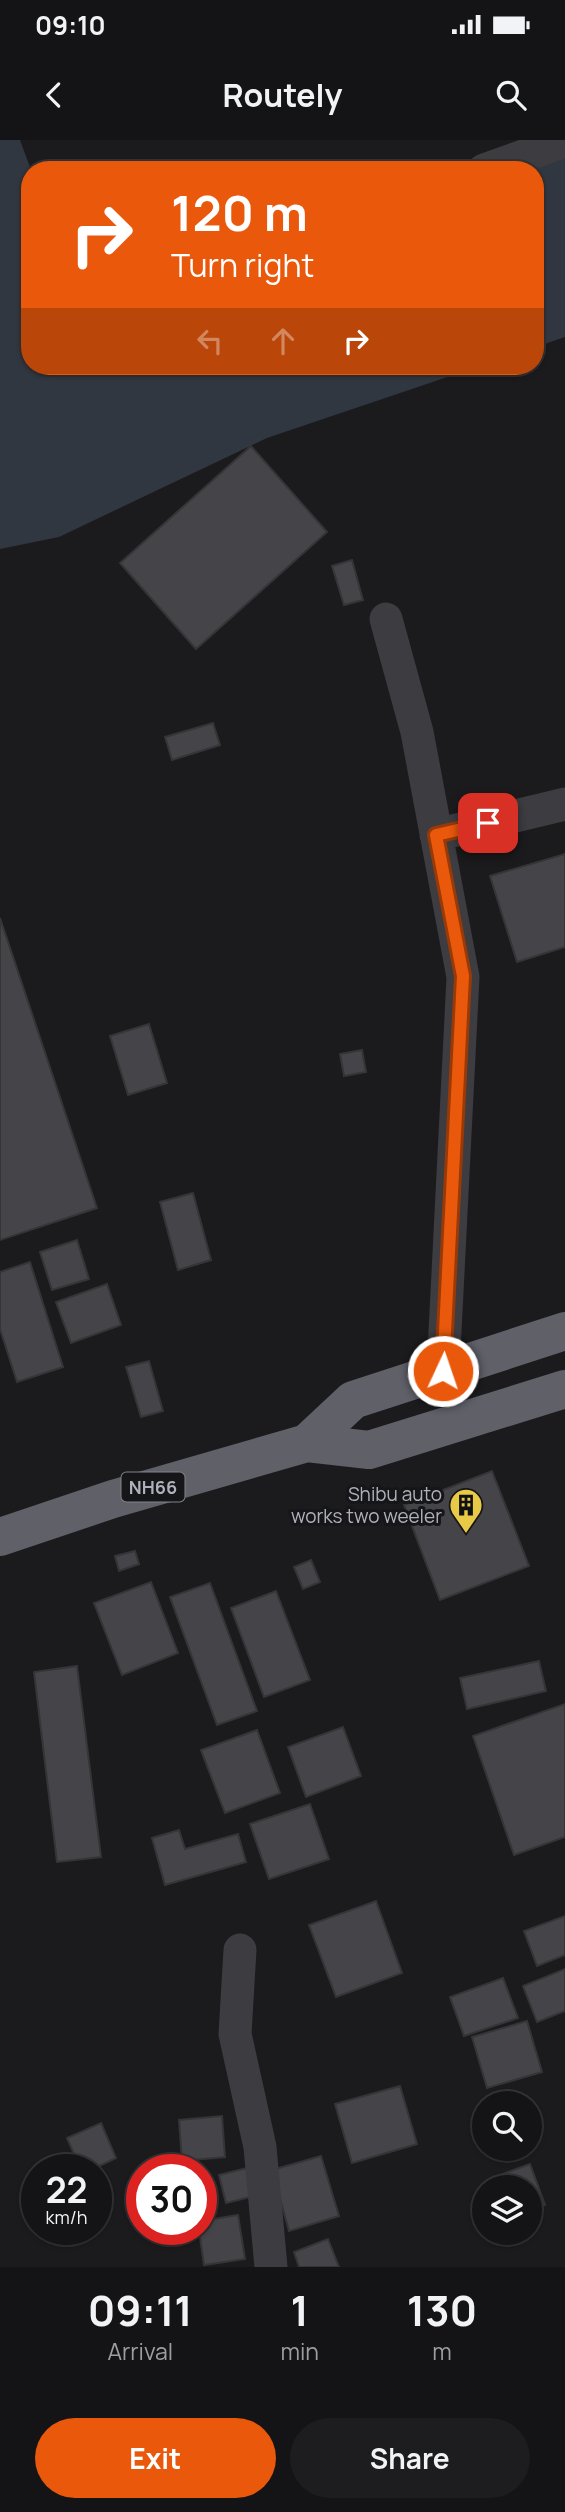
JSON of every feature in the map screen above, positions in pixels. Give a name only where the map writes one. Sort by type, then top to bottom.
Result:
[{"type":"highway","name":"NH66","points":[[307,1443],[353,1401],[565,1331]]},
{"type":"highway","name":"NH66","points":[[0,1537],[113,1499],[307,1443],[369,1450],[565,1390]]},
{"type":"street","points":[[509,161],[565,141]]},
{"type":"street","points":[[386,620],[417,732],[463,976],[443,1371]]},
{"type":"street","points":[[436,835],[565,804]]},
{"type":"street","points":[[240,1950],[235,2034],[260,2147],[271,2267]]},
{"type":"shaded area","points":[[0,140],[20,140],[28,161],[21,161],[21,375],[453,375],[267,438],[59,537],[0,549]]},
{"type":"shaded area","points":[[565,154],[565,337],[544,344],[544,161]]},
{"type":"building","points":[[251,446],[327,532],[196,649],[120,563]]},
{"type":"building","points":[[352,560],[363,600],[344,605],[332,566]]},
{"type":"building","points":[[213,723],[220,745],[172,760],[165,737]]},
{"type":"building","points":[[565,854],[565,947],[517,962],[490,876]]},
{"type":"building","points":[[0,918],[97,1208],[0,1240]]},
{"type":"building","points":[[149,1024],[167,1083],[128,1095],[110,1036]]},
{"type":"building","points":[[362,1050],[366,1072],[344,1076],[340,1054]]},
{"type":"building","points":[[193,1193],[211,1260],[178,1270],[160,1202]]},
{"type":"building","points":[[77,1240],[89,1279],[52,1290],[40,1252]]},
{"type":"building","points":[[30,1262],[63,1367],[17,1382],[0,1329],[0,1272]]},
{"type":"building","points":[[107,1284],[121,1325],[71,1343],[56,1302]]},
{"type":"building","points":[[149,1361],[163,1411],[141,1417],[126,1367]]},
{"type":"building","name":"Shibu auto works two weeler","points":[[492,1471],[529,1566],[440,1600],[404,1505]]},
{"type":"building","points":[[135,1551],[139,1564],[119,1571],[115,1556]]},
{"type":"building","points":[[311,1560],[320,1582],[303,1589],[294,1567]]},
{"type":"building","points":[[151,1582],[178,1653],[122,1675],[94,1603]]},
{"type":"building","points":[[210,1583],[257,1711],[217,1725],[170,1597]]},
{"type":"building","points":[[276,1591],[310,1680],[264,1697],[231,1608]]},
{"type":"building","points":[[539,1661],[546,1691],[467,1709],[460,1678]]},
{"type":"building","points":[[77,1666],[101,1857],[57,1862],[34,1672]]},
{"type":"building","points":[[565,1704],[565,1837],[514,1855],[473,1736]]},
{"type":"building","points":[[343,1727],[361,1776],[306,1797],[288,1747]]},
{"type":"building","points":[[257,1730],[280,1793],[225,1813],[201,1750]]},
{"type":"building","points":[[310,1804],[329,1859],[269,1879],[250,1824]]},
{"type":"building","points":[[179,1830],[185,1849],[238,1834],[246,1862],[165,1885],[152,1838]]},
{"type":"building","points":[[376,1901],[402,1973],[336,1997],[309,1925]]},
{"type":"building","points":[[565,1916],[565,1955],[537,1966],[524,1931]]},
{"type":"building","points":[[565,1969],[565,2011],[537,2022],[523,1986]]},
{"type":"building","points":[[503,1978],[518,2018],[464,2036],[450,1997]]},
{"type":"building","points":[[527,2021],[542,2072],[487,2088],[472,2037]]},
{"type":"building","points":[[400,2086],[417,2144],[352,2163],[335,2104]]},
{"type":"building","points":[[222,2116],[225,2157],[217,2158],[217,2154],[181,2154],[179,2120]]},
{"type":"building","points":[[101,2123],[116,2158],[112,2160],[112,2154],[74,2154],[67,2138]]},
{"type":"building","points":[[321,2156],[339,2216],[289,2231],[272,2170]]},
{"type":"building","points":[[530,2164],[534,2175],[500,2175]]},
{"type":"building","points":[[255,2166],[262,2194],[226,2203],[219,2175]]},
{"type":"building","points":[[238,2215],[245,2259],[204,2265],[201,2245],[217,2245],[217,2218]]},
{"type":"building","points":[[328,2239],[339,2267],[299,2267],[294,2252]]},
{"type":"place","name":"Shibu auto works two weeler","points":[[466,1535]]},
{"type":"route","points":[[443,1371],[463,976],[436,835],[488,823]]}]
